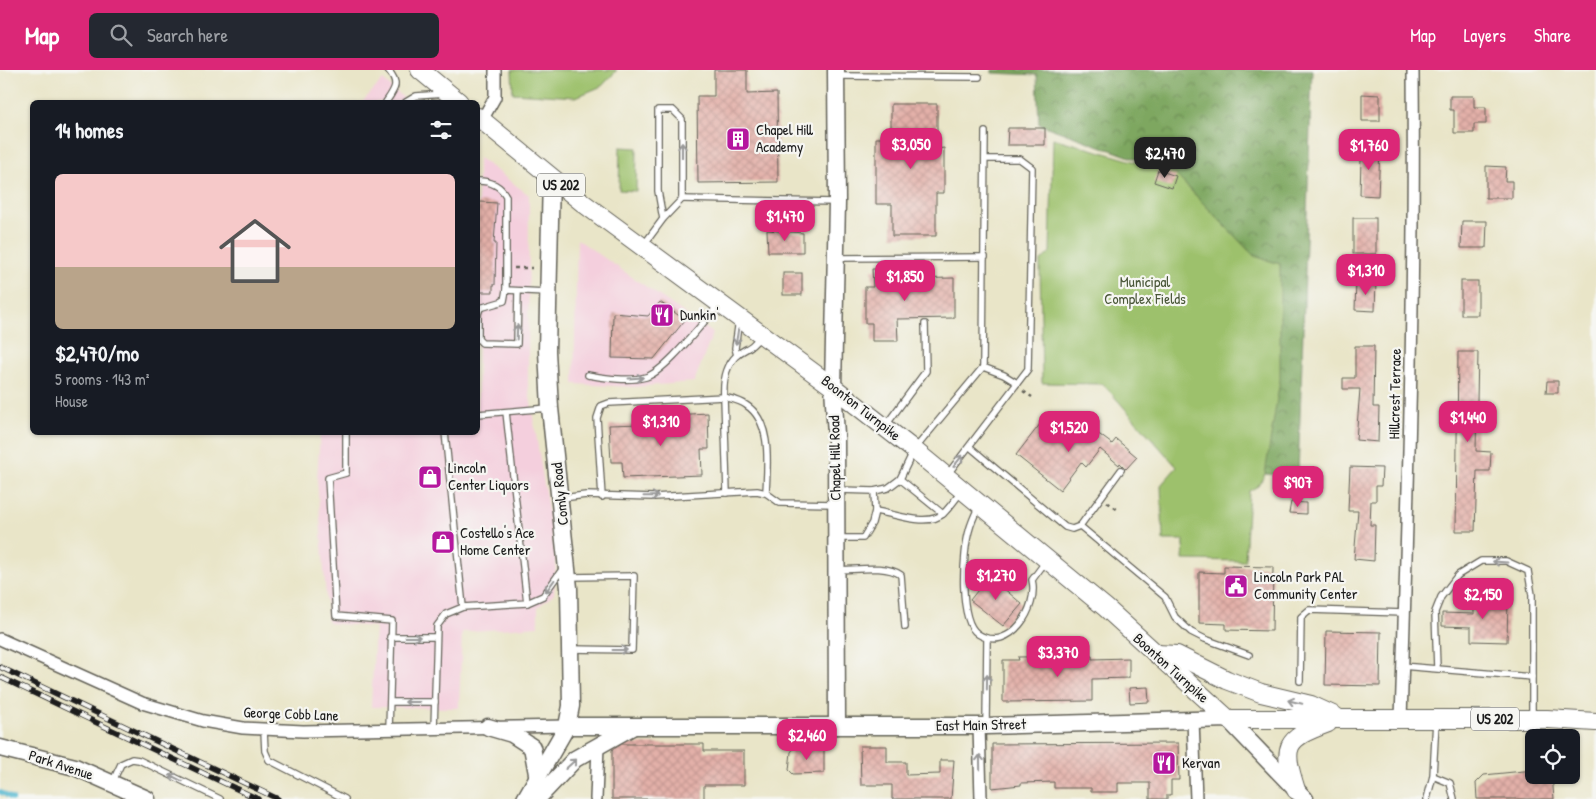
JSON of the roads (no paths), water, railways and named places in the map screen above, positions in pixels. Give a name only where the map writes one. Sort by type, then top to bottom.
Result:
[{"type":"main road","points":[[420,70],[455,100]]},
{"type":"main road","name":"Chapel Hill Road","points":[[836,73],[837,202],[833,387],[837,726]]},
{"type":"main road","name":"Boonton Turnpike","points":[[480,122],[720,304],[833,387],[947,476],[1047,559],[1228,719]]},
{"type":"main road","name":"Comly Road","points":[[524,799],[567,726],[571,706],[568,569],[550,408],[547,351],[551,176]]},
{"type":"main road","name":"US 202","points":[[1156,654],[1177,655],[1227,680],[1274,697],[1311,705],[1340,718]]},
{"type":"main road","points":[[1300,794],[1287,763],[1287,753],[1291,745],[1302,732],[1340,718]]},
{"type":"main road","points":[[1228,719],[1300,794]]},
{"type":"main road","name":"East Main Street","points":[[567,726],[983,726],[1228,719],[1398,719]]},
{"type":"main road","name":"US 202","points":[[1398,719],[1532,719],[1596,722]]},
{"type":"main road","points":[[537,799],[575,759],[632,726]]},
{"type":"main road","points":[[488,727],[512,734],[532,746],[538,778]]},
{"type":"main road","name":"Park Avenue","points":[[0,748],[66,765],[112,782],[147,799]]},
{"type":"street","points":[[480,120],[495,97],[495,70]]},
{"type":"street","name":"Hillcrest Terrace","points":[[1398,719],[1404,613],[1414,206],[1413,70]]},
{"type":"street","name":"George Cobb Lane","points":[[0,639],[142,703],[202,721],[264,731],[567,726]]},
{"type":"street","points":[[1193,720],[1196,799]]},
{"type":"street","points":[[981,799],[983,726]]},
{"type":"street","points":[[596,799],[598,746]]},
{"type":"lane","points":[[387,100],[396,88],[397,83],[388,70]]},
{"type":"lane","points":[[836,73],[979,76]]},
{"type":"lane","points":[[409,100],[416,96],[455,100]]},
{"type":"lane","points":[[643,246],[663,219],[682,199],[682,119],[672,110],[658,110],[658,191],[663,219]]},
{"type":"lane","points":[[560,498],[586,495],[602,497],[757,491],[766,493],[780,503],[874,491],[888,488],[900,479],[914,450],[983,368],[985,132]]},
{"type":"lane","points":[[947,476],[1028,369],[1032,168],[1020,159],[985,159]]},
{"type":"lane","points":[[480,181],[499,186],[506,196],[506,290],[504,301],[485,305],[480,311]]},
{"type":"lane","points":[[682,199],[837,202]]},
{"type":"lane","points":[[836,258],[985,257]]},
{"type":"lane","points":[[506,290],[548,292]]},
{"type":"lane","points":[[480,341],[482,343],[517,344],[518,291]]},
{"type":"lane","points":[[588,375],[616,379],[646,377],[664,366],[720,304]]},
{"type":"lane","points":[[737,355],[735,348],[739,318]]},
{"type":"lane","points":[[884,427],[926,371],[925,324]]},
{"type":"lane","points":[[727,493],[724,374],[737,355],[753,347],[762,334]]},
{"type":"lane","points":[[983,368],[1004,375],[1018,383]]},
{"type":"lane","points":[[602,497],[597,418],[601,406],[609,403],[724,397],[748,405],[761,424],[767,440],[766,493]]},
{"type":"lane","points":[[480,414],[550,408]]},
{"type":"lane","points":[[506,412],[527,603]]},
{"type":"lane","points":[[346,435],[346,474],[328,478],[336,616],[392,622],[390,637],[389,730]]},
{"type":"lane","points":[[445,435],[463,607]]},
{"type":"lane","points":[[970,447],[1065,527],[1072,529],[1080,526],[1121,470]]},
{"type":"lane","points":[[900,479],[943,514]]},
{"type":"lane","points":[[875,511],[896,514],[918,521],[932,519],[943,514],[964,490]]},
{"type":"lane","points":[[835,538],[863,538],[868,533],[875,511],[874,491]]},
{"type":"lane","points":[[980,503],[969,531],[964,598],[967,617],[973,630],[987,638],[1004,638],[1014,631],[1032,602],[1034,594],[1032,580],[1047,559]]},
{"type":"lane","points":[[1080,526],[1165,597],[1174,617],[1191,632],[1204,640],[1249,655]]},
{"type":"lane","points":[[1437,668],[1435,612],[1441,597],[1458,574],[1481,561],[1506,561],[1528,571],[1532,594],[1532,719]]},
{"type":"lane","points":[[434,729],[436,637],[440,621],[446,614],[463,607],[527,603],[543,596],[568,569],[634,576],[632,650],[571,649]]},
{"type":"lane","points":[[835,570],[885,570],[894,571],[901,576],[906,627]]},
{"type":"lane","points":[[1300,681],[1301,617],[1309,610],[1404,613]]},
{"type":"lane","points":[[390,637],[436,637]]},
{"type":"lane","points":[[983,726],[987,638]]},
{"type":"lane","points":[[1402,666],[1532,677]]},
{"type":"lane","points":[[390,702],[434,702]]},
{"type":"lane","points":[[1427,799],[1433,776],[1436,719]]},
{"type":"lane","points":[[264,731],[265,751],[269,760],[344,799]]},
{"type":"lane","points":[[112,782],[121,764],[132,759],[139,760],[220,799]]},
{"type":"lane","points":[[1433,776],[1450,783],[1454,799]]},
{"type":"waterway","points":[[0,792],[13,799]]},
{"type":"railway","points":[[0,667],[278,799]]},
{"type":"railway","points":[[0,677],[258,799]]},
{"type":"place","name":"Chapel Hill Academy","points":[[738,139]]},
{"type":"place","name":"Dunkin'","points":[[662,315]]},
{"type":"place","name":"Lincoln Center Liquors","points":[[430,477]]},
{"type":"place","name":"Costello's Ace Home Center","points":[[443,542]]},
{"type":"place","name":"Lincoln Park PAL Community Center","points":[[1236,586]]},
{"type":"place","name":"Kervan","points":[[1164,763]]},
{"type":"park label","name":"Municipal Complex Fields","points":[[1145,290]]}]
